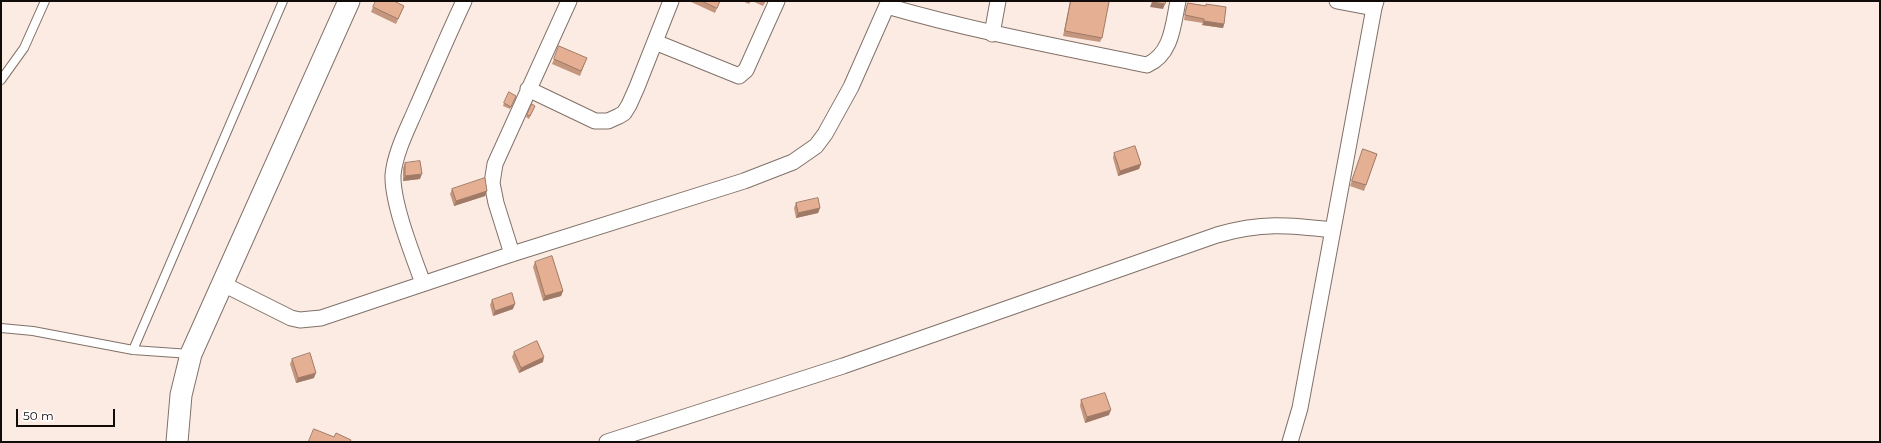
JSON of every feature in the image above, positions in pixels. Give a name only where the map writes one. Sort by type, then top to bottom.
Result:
[{"type":"street","points":[[177,442],[181,395],[191,354],[349,1]]},
{"type":"street","points":[[423,284],[406,234],[394,188],[393,176],[400,148],[464,1]]},
{"type":"street","points":[[512,254],[496,203],[492,183],[495,164],[568,1]]},
{"type":"street","points":[[528,89],[595,121],[614,119],[624,113],[629,105],[671,1]]},
{"type":"street","points":[[655,42],[739,76],[746,70],[777,1]]},
{"type":"street","points":[[992,34],[998,1]]},
{"type":"street","points":[[223,284],[291,318],[310,320],[333,315],[512,254],[744,181],[793,162],[806,154],[825,134],[851,87],[888,4],[946,23],[992,34],[1147,65],[1161,56],[1168,45],[1178,1]]},
{"type":"street","points":[[1290,442],[1300,408],[1375,4],[1337,1]]},
{"type":"street","points":[[607,442],[858,360],[1217,234],[1252,226],[1271,224],[1333,230]]},
{"type":"lane","points":[[1,80],[24,48],[44,1]]},
{"type":"lane","points":[[133,350],[283,1]]},
{"type":"lane","points":[[1,328],[33,331],[133,350],[191,354]]},
{"type":"building","points":[[376,1],[394,1],[404,6],[398,19],[373,7]]},
{"type":"building","points":[[702,1],[720,1],[717,8]]},
{"type":"building","points":[[1071,1],[1109,2],[1102,38],[1065,31]]},
{"type":"building","points":[[1152,1],[1166,1],[1165,4]]},
{"type":"building","points":[[1188,3],[1226,7],[1224,24],[1204,21],[1204,19],[1185,15]]},
{"type":"building","points":[[559,46],[587,58],[581,71],[554,59]]},
{"type":"building","points":[[509,92],[516,96],[511,107],[504,103]]},
{"type":"building","points":[[532,104],[535,106],[530,116],[527,115]]},
{"type":"building","points":[[1135,146],[1141,164],[1120,171],[1114,153]]},
{"type":"building","points":[[1363,149],[1377,154],[1366,185],[1352,181]]},
{"type":"building","points":[[420,161],[422,174],[405,176],[405,163]]},
{"type":"building","points":[[485,178],[487,191],[456,201],[452,189]]},
{"type":"building","points":[[818,198],[820,208],[798,213],[796,203]]},
{"type":"building","points":[[552,256],[563,291],[545,296],[535,262]]},
{"type":"building","points":[[512,293],[515,304],[495,311],[492,300]]},
{"type":"building","points":[[537,341],[544,357],[521,368],[514,352]]},
{"type":"building","points":[[310,353],[316,373],[298,378],[292,359]]},
{"type":"building","points":[[1105,393],[1111,410],[1087,417],[1081,400]]},
{"type":"building","points":[[314,429],[334,437],[336,433],[351,440],[350,442],[312,442],[309,441]]}]
